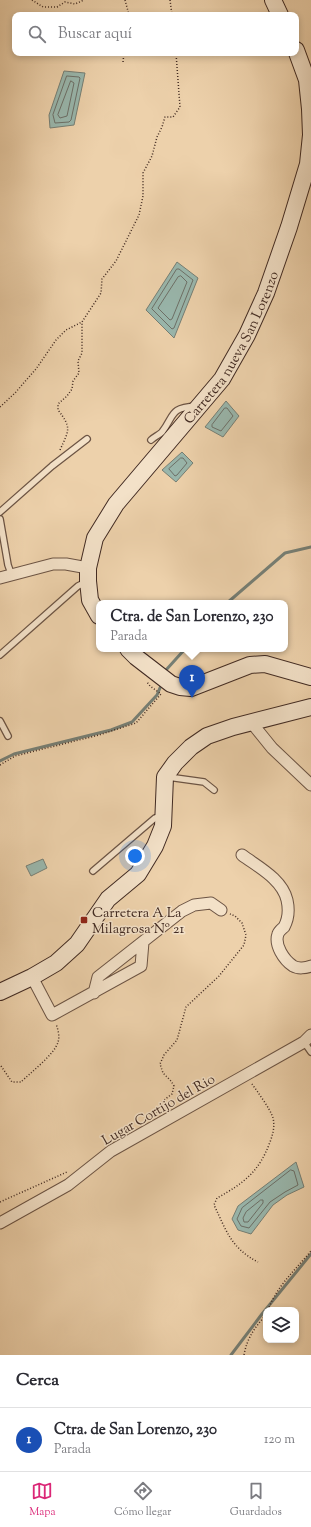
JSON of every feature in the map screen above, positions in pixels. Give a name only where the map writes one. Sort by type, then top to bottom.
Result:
[{"type":"street","points":[[273,0],[279,12]]},
{"type":"street","name":"Carretera nueva San Lorenzo","points":[[96,611],[90,600],[88,574],[95,538],[116,504],[222,379],[247,335],[263,300],[289,227],[308,164],[311,135],[310,109],[307,80],[298,56]]},
{"type":"street","points":[[0,578],[53,564],[66,564],[88,574]]},
{"type":"street","points":[[131,652],[166,689],[180,687],[191,688],[250,665],[265,664],[311,677]]},
{"type":"street","points":[[0,992],[32,977],[56,963],[77,944],[108,898],[138,874],[156,846],[163,826],[166,777],[175,764],[191,747],[208,736],[233,727],[311,707]]},
{"type":"street","points":[[251,722],[272,748],[311,785]]},
{"type":"street","points":[[242,855],[276,881],[282,887],[287,899],[289,913],[284,926],[278,934],[278,944],[281,953],[294,967],[305,969],[311,966]]},
{"type":"street","points":[[94,993],[98,977],[182,911],[194,905],[211,903],[221,910]]},
{"type":"street","points":[[32,977],[52,1015],[141,966],[143,942]]},
{"type":"street","name":"Lugar Cortijo del Rio","points":[[0,1223],[68,1185],[97,1164],[111,1151],[247,1075],[307,1039]]},
{"type":"lane","points":[[151,440],[161,432],[172,414],[184,407],[200,405]]},
{"type":"lane","points":[[0,512],[52,466],[87,439]]},
{"type":"lane","points":[[0,519],[8,565],[12,576]]},
{"type":"lane","points":[[0,655],[78,586],[88,574]]},
{"type":"lane","points":[[0,721],[8,736]]},
{"type":"lane","points":[[166,777],[204,782],[214,790]]},
{"type":"lane","points":[[93,870],[155,818],[164,815]]},
{"type":"lane","points":[[307,1039],[311,1052]]},
{"type":"path","points":[[32,0],[42,7],[57,7],[65,2],[75,4],[84,0]]},
{"type":"path","points":[[125,0],[128,12]]},
{"type":"path","points":[[170,0],[172,12]]},
{"type":"path","points":[[123,62],[124,56]]},
{"type":"path","points":[[0,407],[15,393],[56,340],[66,330],[82,322],[100,293],[102,279],[116,260],[139,215],[143,196],[144,173],[152,156],[157,137],[165,117],[173,117],[180,107],[176,56]]},
{"type":"path","points":[[52,466],[68,432],[67,421],[58,410],[58,404],[67,396],[72,388],[73,381],[79,373],[78,360],[82,352],[82,322]]},
{"type":"path","points":[[0,764],[15,756],[99,735],[136,723],[166,689]]},
{"type":"path","points":[[157,1125],[157,1112],[164,1100],[172,1094],[174,1086],[163,1073],[160,1064],[164,1055],[176,1040],[186,1007],[219,976],[244,945],[246,935],[242,924],[236,916],[221,910]]},
{"type":"path","points":[[1,1066],[12,1082],[21,1082],[51,1054],[58,1042],[58,1030],[52,1015]]},
{"type":"path","points":[[247,1075],[273,1118],[274,1132],[266,1153],[253,1173],[238,1186],[217,1198],[214,1205],[231,1241],[245,1255],[258,1262]]},
{"type":"path","points":[[0,1202],[70,1171]]},
{"type":"path","points":[[269,1307],[273,1297],[285,1280],[311,1251]]},
{"type":"path","points":[[244,1355],[251,1333],[263,1319]]},
{"type":"water","points":[[64,71],[85,73],[74,125],[50,128],[49,115]]},
{"type":"water","points":[[177,262],[198,278],[174,338],[146,310]]},
{"type":"water","points":[[226,401],[239,416],[223,437],[205,427]]},
{"type":"water","points":[[182,452],[193,463],[176,482],[162,470]]},
{"type":"water","points":[[43,859],[47,868],[31,876],[26,866]]},
{"type":"water","points":[[296,1162],[304,1187],[287,1195],[273,1205],[251,1234],[238,1230],[232,1219],[238,1206]]},
{"type":"waterway","points":[[230,600],[285,553],[311,547]]},
{"type":"waterway","points":[[165,674],[166,670],[182,652]]},
{"type":"waterway","points":[[0,761],[14,754],[111,730],[132,722],[157,695],[162,683]]},
{"type":"waterway","points":[[231,1355],[311,1254]]},
{"type":"place","name":"Ctra. de San Lorenzo, 230","points":[[192,698]]},
{"type":"place","name":"Carretera A La Milagrosa Nº 21","points":[[84,920]]}]
